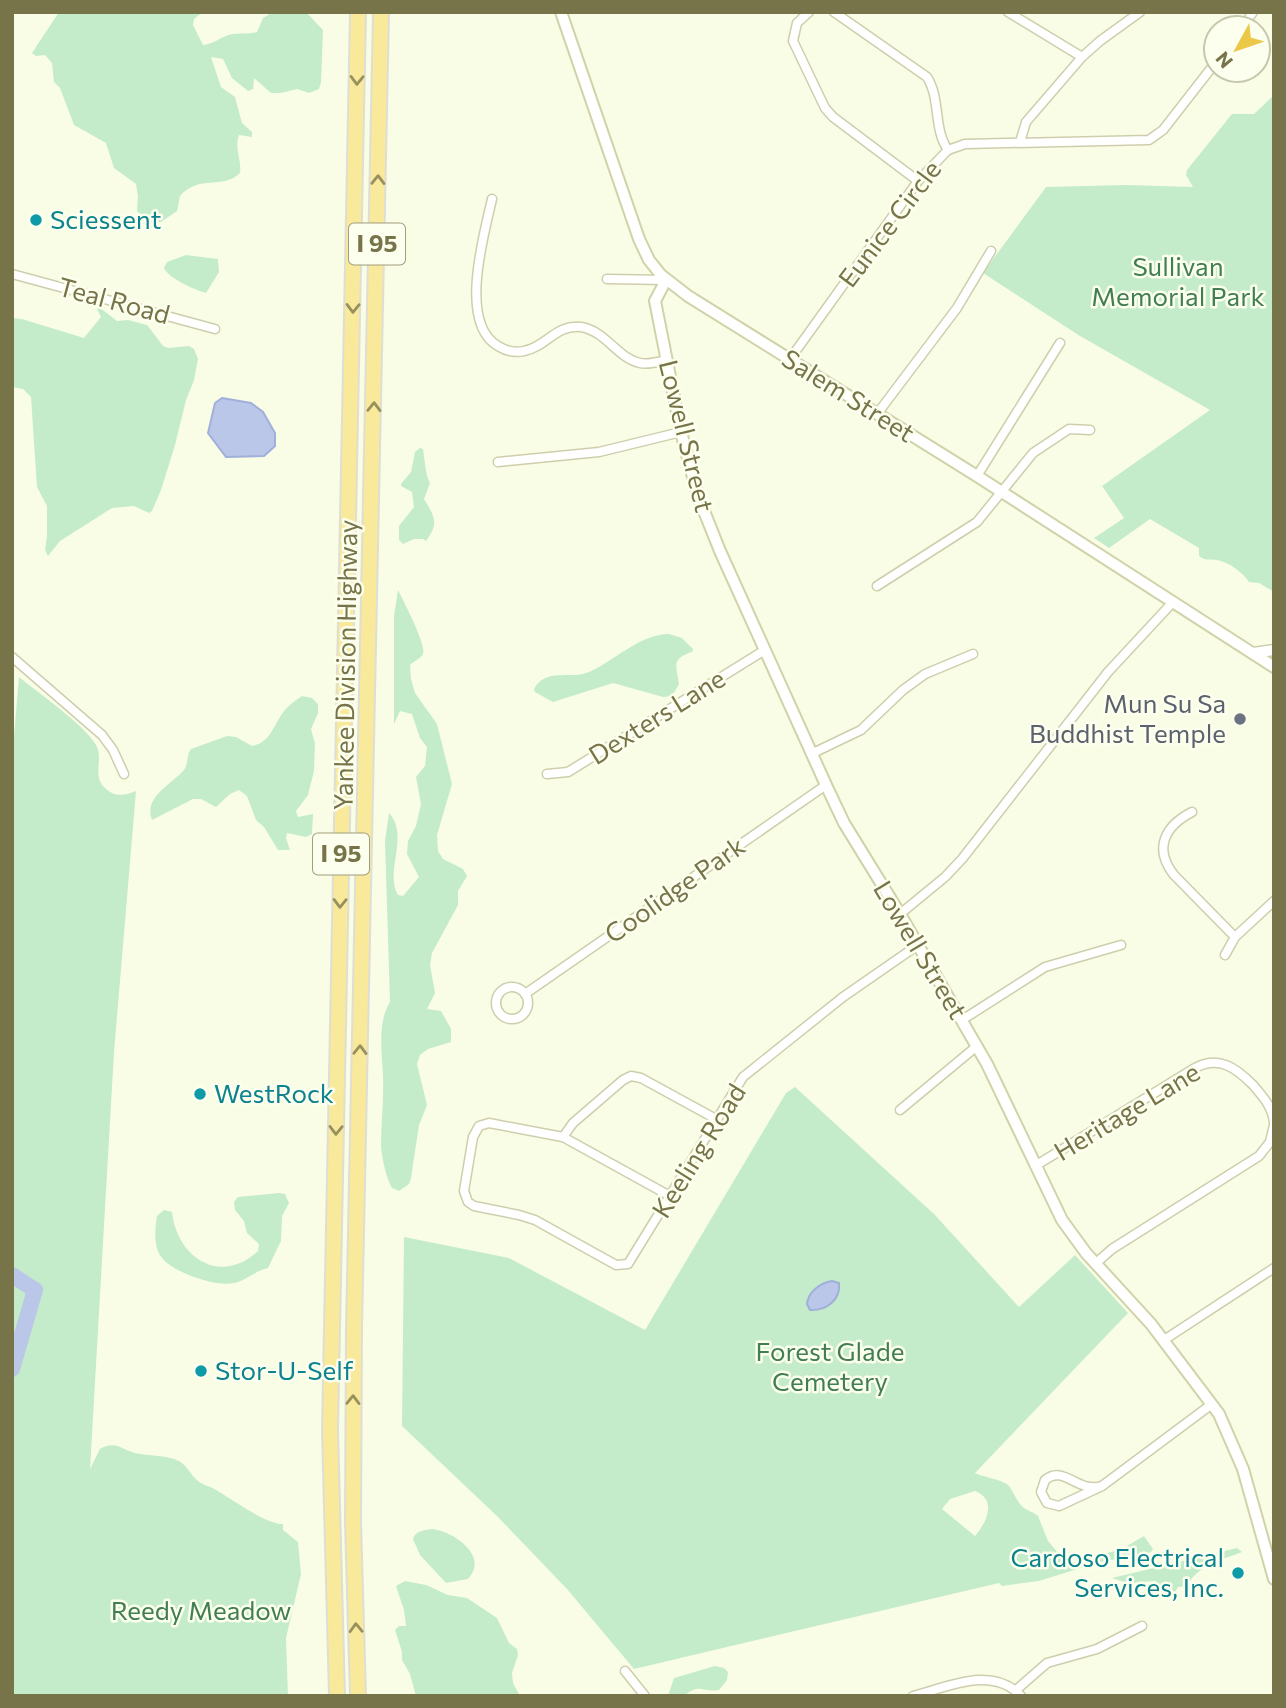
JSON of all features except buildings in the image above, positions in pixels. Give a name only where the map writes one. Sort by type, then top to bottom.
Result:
[{"type":"highway","name":"Yankee Division Highway","points":[[337,1696],[330,1456],[331,1318],[358,12]]},
{"type":"highway","name":"Yankee Division Highway","points":[[358,1696],[353,1522],[354,1328],[381,12]]},
{"type":"main road","name":"Salem Street","points":[[561,12],[639,239],[649,260],[666,280],[1274,667]]},
{"type":"main road","name":"Lowell Street","points":[[666,280],[655,301],[693,478],[707,519],[811,754],[850,834],[900,914],[996,1081],[1062,1220],[1164,1340],[1226,1427],[1240,1460],[1274,1579]]},
{"type":"street","points":[[808,12],[797,23],[793,41],[825,108],[918,181]]},
{"type":"street","points":[[834,12],[926,75],[932,85],[942,139],[948,150]]},
{"type":"street","points":[[1008,12],[1082,57]]},
{"type":"street","points":[[1020,142],[1026,122],[1082,57],[1140,12]]},
{"type":"street","name":"Eunice Circle","points":[[790,359],[918,181],[948,150],[965,144],[1149,140],[1163,130],[1202,80]]},
{"type":"street","points":[[492,199],[479,263],[477,301],[480,325],[493,342],[512,352],[525,351],[560,330],[584,328],[604,336],[636,362],[666,360]]},
{"type":"street","points":[[877,414],[957,307],[991,251]]},
{"type":"street","name":"Teal Road","points":[[12,274],[215,329]]},
{"type":"street","points":[[607,279],[666,280]]},
{"type":"street","points":[[977,476],[1060,343]]},
{"type":"street","points":[[877,586],[976,523],[1032,453],[1069,429],[1090,430]]},
{"type":"street","points":[[498,462],[598,452],[681,432]]},
{"type":"street","points":[[900,914],[945,877],[962,859],[1108,672],[1173,602]]},
{"type":"street","name":"Dexters Lane","points":[[547,774],[569,771],[765,650]]},
{"type":"street","points":[[1254,653],[1274,650]]},
{"type":"street","points":[[811,754],[861,730],[903,690],[925,674],[973,654]]},
{"type":"street","points":[[12,657],[102,735],[113,750],[124,774]]},
{"type":"street","name":"Coolidge Park","points":[[525,994],[826,785]]},
{"type":"street","points":[[1192,812],[1178,819],[1168,830],[1164,858],[1174,875],[1235,937]]},
{"type":"street","points":[[1225,955],[1235,937],[1274,901]]},
{"type":"street","name":"Keeling Road","points":[[563,1137],[491,1124],[479,1126],[473,1134],[466,1176],[464,1191],[467,1200],[474,1206],[535,1220],[614,1265],[624,1266],[632,1260],[716,1119],[747,1074],[843,997],[918,945]]},
{"type":"street","points":[[962,1020],[1045,967],[1121,945]]},
{"type":"street","points":[[901,1110],[977,1046]]},
{"type":"street","name":"Heritage Lane","points":[[1035,1166],[1207,1063],[1227,1064],[1241,1073],[1268,1103],[1274,1124],[1270,1142],[1258,1156],[1112,1249],[1096,1263]]},
{"type":"street","points":[[670,1196],[563,1137],[573,1123],[631,1076],[641,1078],[716,1119]]},
{"type":"street","points":[[1164,1340],[1274,1268]]},
{"type":"street","points":[[1102,1486],[1086,1488],[1056,1474],[1045,1480],[1041,1492],[1047,1503],[1059,1506],[1084,1497],[1102,1486],[1212,1404]]},
{"type":"street","points":[[913,1696],[986,1679],[999,1681],[1018,1693],[1047,1663],[1097,1649],[1142,1626]]},
{"type":"street","points":[[625,1671],[645,1696]]},
{"type":"street","points":[[958,1685],[961,1696]]},
{"type":"green space","points":[[59,12],[203,12],[194,19],[193,25],[203,45],[230,35],[257,32],[263,18],[273,12],[306,12],[323,30],[321,82],[319,89],[309,93],[297,89],[271,93],[254,78],[253,89],[248,91],[232,78],[223,59],[211,57],[221,87],[235,97],[242,123],[252,132],[252,137],[239,135],[237,145],[240,173],[226,181],[187,189],[180,196],[177,211],[161,222],[149,223],[137,211],[136,184],[114,168],[106,143],[74,125],[60,88],[54,82],[52,63],[45,55],[36,56],[32,53]]},
{"type":"green space","name":"Sullivan Memorial Park","points":[[1274,95],[1274,592],[1259,583],[1249,582],[1225,562],[1202,558],[1199,556],[1199,548],[1150,519],[1109,548],[1094,538],[1124,518],[1102,486],[1210,410],[1080,336],[983,273],[1046,187],[1193,187],[1186,175],[1187,170],[1232,114],[1254,114]]},
{"type":"green space","points":[[186,255],[218,259],[219,272],[206,293],[176,280],[164,268],[167,262]]},
{"type":"green space","points":[[99,307],[117,321],[128,320],[147,325],[163,346],[189,346],[194,349],[198,359],[194,380],[161,490],[152,511],[149,513],[134,506],[112,508],[60,541],[48,556],[45,550],[47,506],[37,487],[31,397],[23,389],[12,387],[12,318],[84,338],[101,317],[97,309]]},
{"type":"green space","points":[[423,449],[430,483],[424,499],[433,515],[434,525],[426,541],[414,539],[403,544],[399,540],[399,526],[414,507],[412,492],[401,484],[411,472],[415,452]]},
{"type":"green space","points":[[398,590],[423,649],[423,654],[410,665],[411,679],[415,693],[437,724],[452,784],[437,835],[438,851],[443,859],[463,869],[467,876],[458,891],[458,905],[432,953],[430,965],[435,993],[427,1009],[441,1011],[451,1029],[451,1042],[428,1049],[420,1055],[417,1064],[427,1105],[419,1125],[411,1178],[409,1184],[399,1191],[390,1184],[381,1146],[382,1029],[390,1002],[385,841],[389,813],[397,832],[394,886],[398,895],[403,896],[419,877],[407,854],[408,841],[416,826],[421,804],[416,777],[425,766],[427,747],[420,738],[412,714],[400,711],[394,724],[394,616]]},
{"type":"green space","points":[[669,634],[682,638],[693,649],[680,657],[676,664],[679,684],[672,696],[663,697],[613,683],[553,702],[535,692],[539,682],[545,678],[589,672],[648,638]]},
{"type":"green space","name":"Reedy Meadow","points":[[19,677],[74,720],[92,739],[99,752],[98,773],[105,788],[120,795],[136,791],[114,1052],[90,1469],[100,1449],[110,1445],[135,1453],[174,1459],[182,1463],[201,1483],[258,1516],[283,1524],[283,1530],[298,1542],[301,1574],[286,1638],[288,1696],[12,1696],[12,760]]},
{"type":"green space","points":[[302,696],[312,698],[318,704],[318,713],[311,729],[315,744],[314,771],[308,795],[296,811],[298,817],[313,814],[312,834],[306,837],[287,833],[290,850],[278,850],[264,827],[256,820],[247,796],[239,790],[230,794],[216,807],[201,799],[193,799],[152,820],[150,812],[155,798],[184,770],[191,749],[227,736],[236,737],[252,746],[259,744],[268,737],[287,708]]},
{"type":"green space","name":"Forest Glade Cemetery","points":[[795,1087],[934,1214],[1019,1307],[1075,1255],[1128,1313],[975,1473],[1008,1485],[1021,1505],[1038,1516],[1048,1541],[1059,1554],[1072,1563],[1122,1549],[1144,1536],[1153,1549],[1141,1555],[1100,1562],[1039,1581],[1002,1586],[999,1583],[634,1669],[567,1589],[498,1517],[402,1426],[404,1237],[509,1258],[645,1330],[786,1093]],"holes":[[[975,1491],[986,1500],[988,1512],[975,1536],[942,1509],[950,1499]]]},
{"type":"green space","points":[[285,1194],[289,1203],[282,1216],[281,1241],[268,1268],[238,1282],[220,1283],[176,1269],[159,1254],[155,1238],[156,1221],[157,1216],[164,1210],[172,1212],[182,1242],[203,1262],[230,1266],[244,1261],[258,1251],[259,1244],[247,1233],[244,1221],[235,1210],[234,1202],[238,1197]]},
{"type":"green space","points":[[432,1529],[450,1534],[472,1554],[474,1570],[468,1579],[446,1583],[420,1555],[414,1536],[420,1531]]},
{"type":"green space","points":[[1237,1548],[1242,1552],[1204,1568],[1187,1586],[1178,1587],[1172,1598],[1165,1599],[1159,1593],[1156,1581],[1127,1583],[1112,1578]]},
{"type":"green space","points":[[405,1581],[426,1585],[448,1595],[467,1598],[497,1618],[509,1643],[517,1649],[518,1655],[512,1673],[513,1683],[520,1696],[416,1696],[410,1674],[402,1660],[395,1630],[399,1626],[406,1626],[396,1586]]},
{"type":"green space","points":[[715,1666],[728,1672],[727,1680],[719,1690],[698,1689],[684,1696],[668,1696],[674,1678]]},
{"type":"water","points":[[222,398],[251,403],[263,412],[275,433],[275,446],[264,456],[226,457],[208,433],[215,403]]},
{"type":"water","points":[[832,1281],[839,1283],[835,1299],[822,1309],[810,1310],[807,1304],[812,1292]]},
{"type":"waterway","points":[[12,1275],[35,1290],[12,1369]]},
{"type":"place","name":"Sciessent","points":[[36,220]]},
{"type":"place","name":"Mun Su Sa Buddhist Temple","points":[[1240,719]]},
{"type":"place","name":"WestRock","points":[[200,1094]]},
{"type":"place","name":"Stor-U-Self","points":[[201,1371]]},
{"type":"place","name":"Cardoso Electrical Services, Inc.","points":[[1238,1573]]}]
